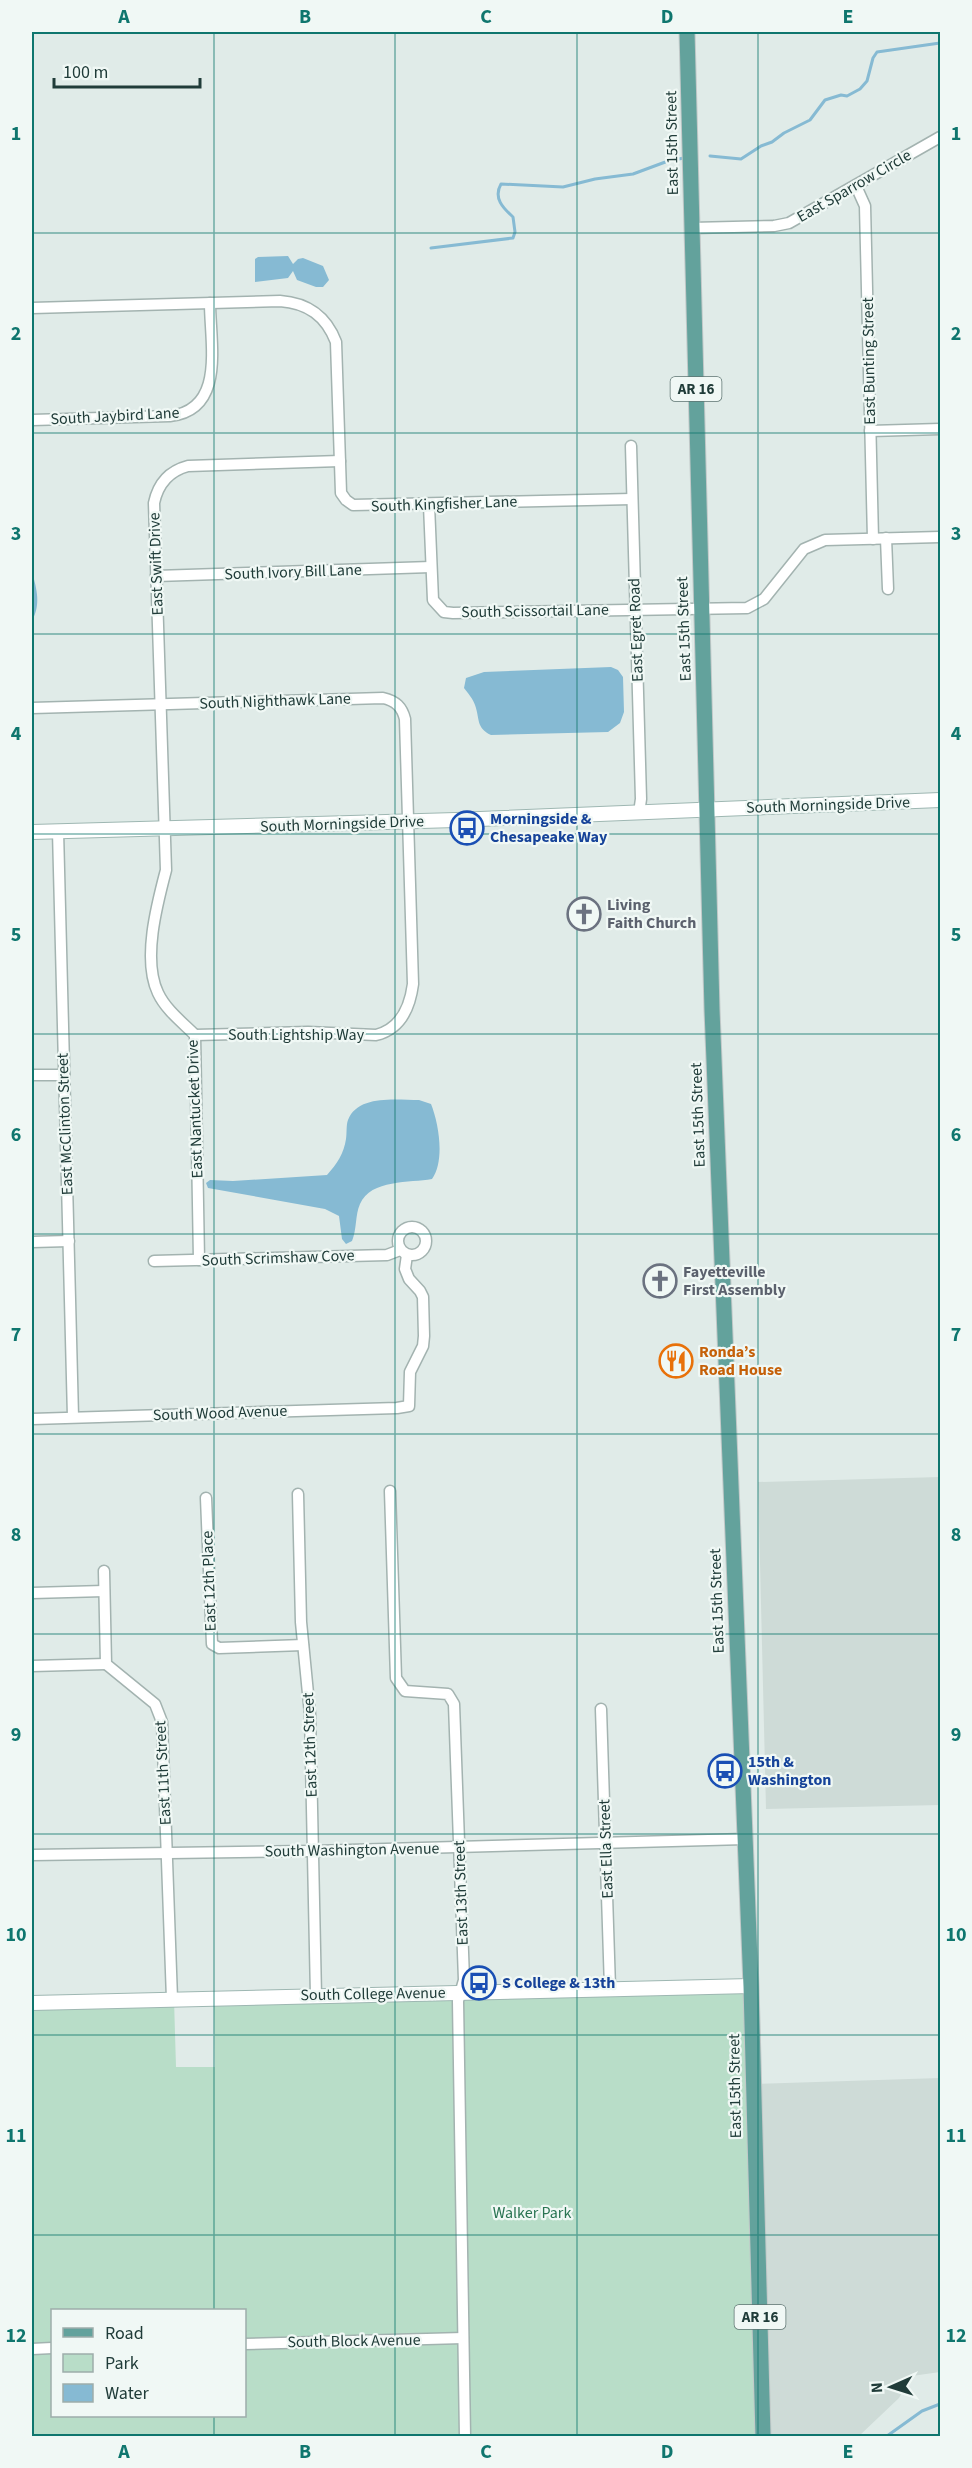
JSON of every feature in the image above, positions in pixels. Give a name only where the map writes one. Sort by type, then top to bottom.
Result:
[{"type":"main road","name":"East 15th Street","points":[[687,32],[706,810],[751,1986],[763,2436]]},
{"type":"street","name":"East Sparrow Circle","points":[[692,228],[774,226],[789,223],[940,137]]},
{"type":"street","name":"East Bunting Street","points":[[856,186],[865,206],[873,539]]},
{"type":"street","name":"South Kingfisher Lane","points":[[32,308],[292,302],[311,309],[326,323],[336,342],[341,493],[353,505],[632,499]]},
{"type":"street","name":"South Jaybird Lane","points":[[32,420],[170,416],[180,415],[194,408],[205,397],[210,382],[210,303]]},
{"type":"street","points":[[870,431],[940,429]]},
{"type":"street","name":"East Egret Road","points":[[630,446],[641,799],[639,813]]},
{"type":"street","name":"East Swift Drive","points":[[164,830],[154,503],[161,484],[176,471],[194,465],[340,461]]},
{"type":"street","name":"South Scissortail Lane","points":[[429,505],[433,600],[444,612],[701,609]]},
{"type":"street","points":[[701,609],[747,608],[764,599],[804,549],[825,540],[940,537]]},
{"type":"street","points":[[886,538],[888,589]]},
{"type":"street","name":"South Ivory Bill Lane","points":[[156,576],[431,567]]},
{"type":"street","name":"South Nighthawk Lane","points":[[32,708],[383,698],[391,700],[403,711],[405,719],[408,822]]},
{"type":"street","name":"South Morningside Drive","points":[[32,832],[408,822],[940,800]]},
{"type":"street","name":"South Lightship Way","points":[[195,1035],[308,1032],[376,1035],[387,1032],[402,1019],[411,995],[408,822]]},
{"type":"street","name":"East Nantucket Drive","points":[[164,830],[166,870],[153,920],[153,976],[157,992],[163,1001],[195,1035],[199,1260]]},
{"type":"street","name":"East McClinton Street","points":[[58,831],[73,1417]]},
{"type":"street","points":[[32,1075],[64,1075]]},
{"type":"street","points":[[32,1242],[69,1241]]},
{"type":"street","name":"South Scrimshaw Cove","points":[[154,1261],[404,1253],[408,1279],[423,1297],[423,1346],[410,1372],[409,1406]]},
{"type":"street","name":"South Wood Avenue","points":[[32,1419],[409,1406]]},
{"type":"street","name":"East 13th Street","points":[[390,1491],[396,1678],[405,1690],[448,1694],[454,1704],[464,1980],[458,2001],[465,2436]]},
{"type":"street","name":"East 12th Street","points":[[298,1494],[303,1646],[310,1714],[316,1996]]},
{"type":"street","name":"East 12th Place","points":[[206,1498],[212,1644],[219,1648],[303,1646]]},
{"type":"street","points":[[32,1666],[106,1664],[104,1571]]},
{"type":"street","points":[[32,1593],[104,1591]]},
{"type":"street","name":"East 11th Street","points":[[106,1664],[155,1704],[162,1722],[172,1999]]},
{"type":"street","name":"East Ella Street","points":[[601,1709],[610,1988]]},
{"type":"street","name":"South Washington Avenue","points":[[32,1855],[314,1851],[745,1839]]},
{"type":"street","name":"South College Avenue","points":[[32,2003],[751,1986]]},
{"type":"street","name":"South Block Avenue","points":[[246,2344],[463,2338]]},
{"type":"street","points":[[32,2349],[51,2348]]},
{"type":"shaded area","points":[[940,1477],[940,1805],[766,1809],[758,1482]]},
{"type":"shaded area","points":[[940,2078],[940,2372],[912,2376],[899,2398],[859,2436],[763,2436],[753,2084]]},
{"type":"green space","name":"Walker Park","points":[[751,1986],[763,2436],[32,2436],[32,2003],[174,1999],[176,2067],[215,2067],[214,1998]]},
{"type":"water","points":[[288,256],[293,264],[303,258],[323,266],[329,280],[323,287],[316,287],[297,280],[293,271],[288,278],[255,282],[255,259]]},
{"type":"water","points":[[32,572],[37,591],[37,603],[32,621]]},
{"type":"water","points":[[611,667],[618,670],[623,677],[624,712],[620,723],[608,732],[491,735],[481,726],[474,703],[464,688],[466,678],[484,672]]},
{"type":"water","points":[[379,1100],[419,1100],[431,1104],[436,1122],[440,1153],[432,1179],[382,1186],[365,1196],[358,1208],[352,1241],[346,1244],[342,1239],[339,1216],[325,1209],[208,1188],[206,1183],[210,1180],[233,1181],[327,1175],[342,1154],[347,1122],[360,1106]]},
{"type":"waterway","points":[[710,156],[741,159],[810,120],[825,100],[841,95],[847,96],[860,89],[867,81],[873,58],[877,52],[940,43]]},
{"type":"waterway","points":[[431,248],[513,238],[515,232],[513,217],[503,206],[498,194],[501,184],[563,187],[595,179],[633,174],[668,161],[684,158]]},
{"type":"waterway","points":[[887,2436],[922,2411],[940,2404]]},
{"type":"place","name":"Morningside & Chesapeake Way","points":[[467,828]]},
{"type":"place","name":"Living Faith Church","points":[[584,914]]},
{"type":"place","name":"Fayetteville First Assembly","points":[[660,1281]]},
{"type":"place","name":"Ronda’s Road House","points":[[676,1361]]},
{"type":"place","name":"15th & Washington","points":[[725,1771]]},
{"type":"place","name":"S College & 13th","points":[[479,1983]]}]
